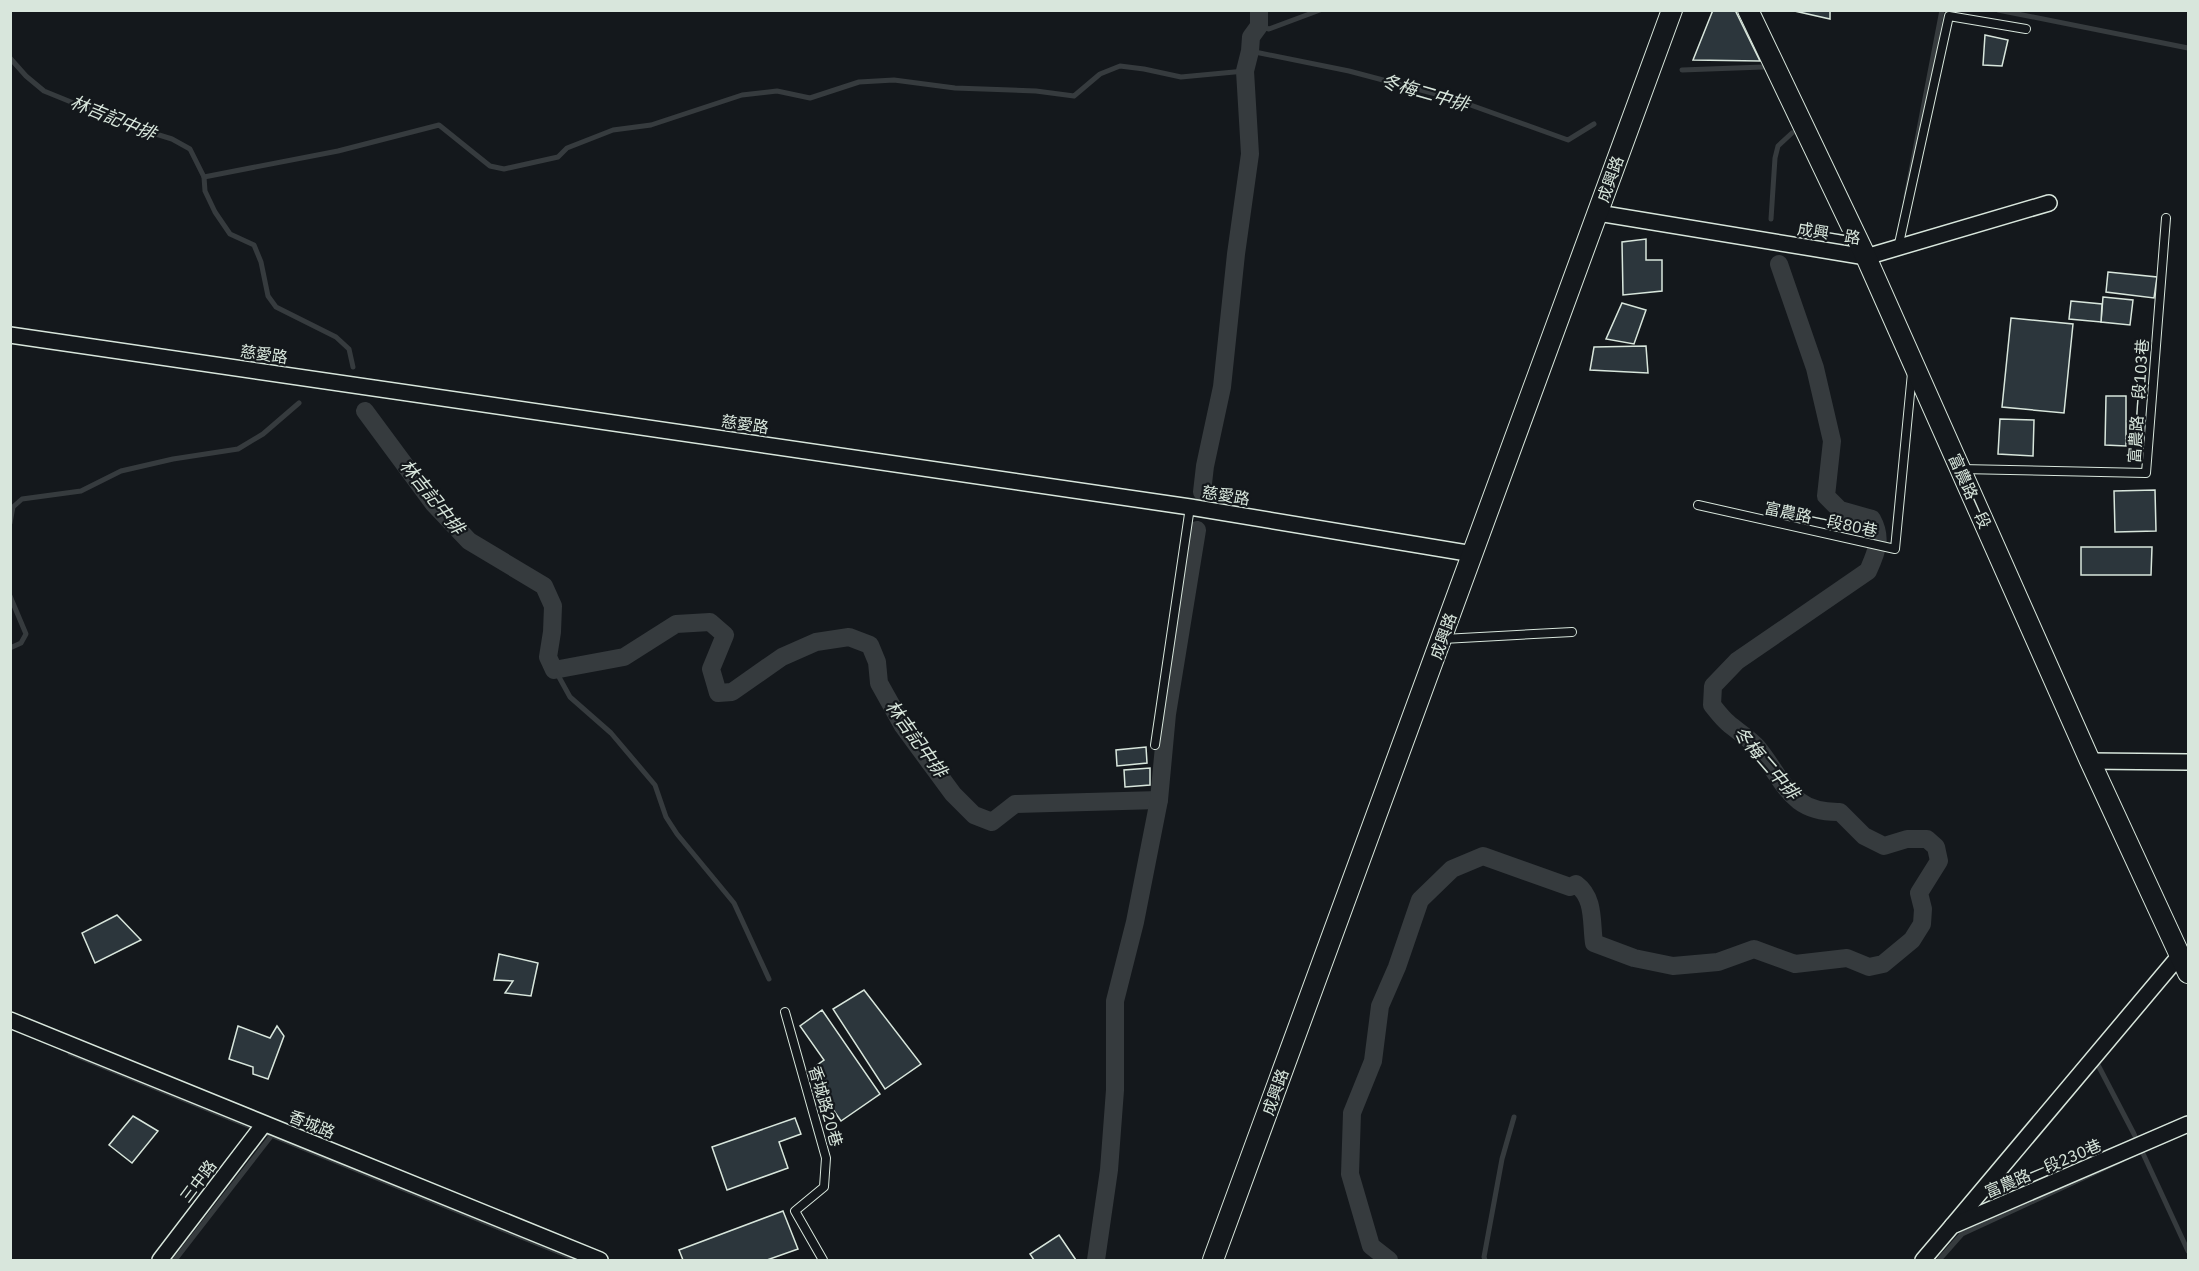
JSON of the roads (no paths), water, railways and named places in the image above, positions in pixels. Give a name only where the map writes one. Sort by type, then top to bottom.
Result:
[{"type":"street","name":"成興路","points":[[1213,1260],[1672,10]]},
{"type":"street","name":"富農路一段","points":[[1749,10],[1866,257],[2090,761],[2188,974]]},
{"type":"street","name":"成興一路","points":[[1598,213],[1866,257],[2049,203]]},
{"type":"street","name":"慈愛路","points":[[10,335],[1190,507],[1473,554]]},
{"type":"street","points":[[2090,761],[2188,762]]},
{"type":"street","points":[[1952,1226],[2180,955]]},
{"type":"street","name":"香城路","points":[[10,1020],[600,1260]]},
{"type":"street","name":"三中路","points":[[160,1260],[264,1124]]},
{"type":"street","name":"富農路一段230巷","points":[[1923,1260],[1952,1226],[2188,1124]]},
{"type":"lane","points":[[1898,248],[1950,16],[2026,29]]},
{"type":"lane","name":"富農路一段103巷","points":[[1960,468],[2146,473],[2166,218]]},
{"type":"lane","name":"富農路一段80巷","points":[[1698,506],[1895,549],[1913,362]]},
{"type":"lane","points":[[1155,745],[1190,507]]},
{"type":"lane","points":[[1442,639],[1572,632]]},
{"type":"lane","name":"香城路20巷","points":[[785,1012],[826,1158],[824,1187],[795,1211],[823,1260]]},
{"type":"waterway","points":[[1202,492],[1205,466],[1222,387],[1236,254],[1250,154],[1245,71],[1251,37],[1259,26],[1259,10]]},
{"type":"waterway","points":[[1259,26],[1269,29],[1320,10]]},
{"type":"waterway","points":[[1906,197],[1942,10]]},
{"type":"waterway","points":[[1998,10],[2188,48]]},
{"type":"waterway","name":"冬梅二中排","points":[[1250,51],[1349,71],[1451,98],[1568,140],[1594,124]]},
{"type":"waterway","name":"林吉記中排","points":[[10,58],[44,91],[130,126],[172,139],[190,149],[204,177],[205,191],[215,212],[230,234],[254,245],[261,262],[268,296],[276,307],[336,337],[349,349],[353,367]]},
{"type":"waterway","points":[[204,177],[338,151],[439,125],[490,166],[504,169],[558,157],[567,148],[613,130],[651,125],[742,95],[777,91],[810,98],[859,82],[894,80],[955,88],[1036,91],[1074,96],[1100,74],[1120,66],[1181,77],[1245,71]]},
{"type":"waterway","name":"冬梅二中排","points":[[1682,70],[1763,67]]},
{"type":"waterway","name":"冬梅二中排","points":[[1771,219],[1775,158],[1778,146],[1792,133]]},
{"type":"waterway","name":"冬梅二中排","points":[[1389,1260],[1371,1246],[1350,1174],[1352,1113],[1373,1061],[1380,1006],[1397,967],[1420,900],[1452,869],[1483,856],[1570,887],[1576,884],[1589,903],[1594,943],[1634,958],[1673,966],[1718,962],[1754,949],[1795,964],[1847,958],[1869,967],[1883,964],[1912,940],[1922,924],[1923,909],[1919,893],[1939,861],[1936,847],[1927,839],[1907,839],[1884,846],[1864,836],[1840,812],[1823,811],[1799,801],[1782,783],[1757,747],[1726,721],[1712,705],[1713,686],[1737,661],[1868,571],[1877,546],[1877,533],[1872,519],[1840,510],[1826,496],[1832,441],[1815,368],[1779,264]]},
{"type":"waterway","points":[[10,523],[13,507],[22,499],[81,491],[121,471],[173,459],[238,449],[263,434],[299,403]]},
{"type":"waterway","name":"林吉記中排","points":[[365,411],[433,503],[469,541],[544,586],[553,606],[548,657],[554,670],[624,657],[676,624],[710,622],[725,635],[711,669],[718,693],[732,692],[782,657],[816,642],[849,637],[870,645],[877,662],[879,683],[903,726],[953,794],[974,815],[992,822],[1015,804],[1159,800]]},
{"type":"waterway","points":[[1096,1260],[1109,1170],[1115,1090],[1115,1001],[1135,922],[1159,800],[1167,714],[1197,530]]},
{"type":"waterway","points":[[10,596],[26,634],[21,643],[10,648]]},
{"type":"waterway","points":[[559,677],[570,697],[611,733],[655,785],[666,817],[677,834],[734,903],[769,979]]},
{"type":"waterway","points":[[70,1053],[578,1260]]},
{"type":"waterway","points":[[2097,1063],[2134,1134],[2188,1251]]},
{"type":"waterway","points":[[1485,1260],[1502,1159],[1514,1117]]},
{"type":"waterway","points":[[175,1260],[272,1135]]},
{"type":"waterway","points":[[1939,1260],[1962,1234],[2122,1160]]}]
